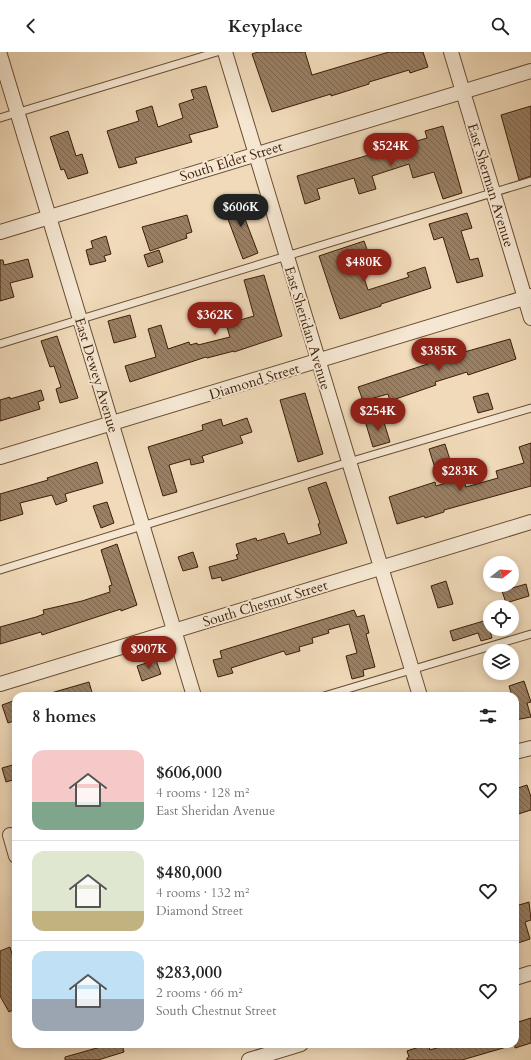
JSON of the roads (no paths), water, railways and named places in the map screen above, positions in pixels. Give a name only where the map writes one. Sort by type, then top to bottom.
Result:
[{"type":"street","name":"East Sheridan Avenue","points":[[225,52],[419,692]]},
{"type":"street","name":"East Sherman Avenue","points":[[451,52],[493,192],[528,297],[531,318]]},
{"type":"street","name":"East Dewey Avenue","points":[[0,55],[193,692]]},
{"type":"street","name":"South Elder Street","points":[[0,232],[531,71]]},
{"type":"street","name":"Diamond Street","points":[[0,457],[528,297]]},
{"type":"street","name":"South Chestnut Street","points":[[0,684],[531,522]]},
{"type":"street","points":[[519,751],[531,748]]},
{"type":"street","points":[[10,835],[12,842]]},
{"type":"street","points":[[519,977],[531,973]]},
{"type":"street","points":[[249,1060],[287,1048]]},
{"type":"lane","points":[[0,118],[217,52]]},
{"type":"lane","points":[[0,344],[531,181]]},
{"type":"lane","points":[[0,570],[349,462],[531,408]]},
{"type":"lane","points":[[337,692],[531,634]]}]
